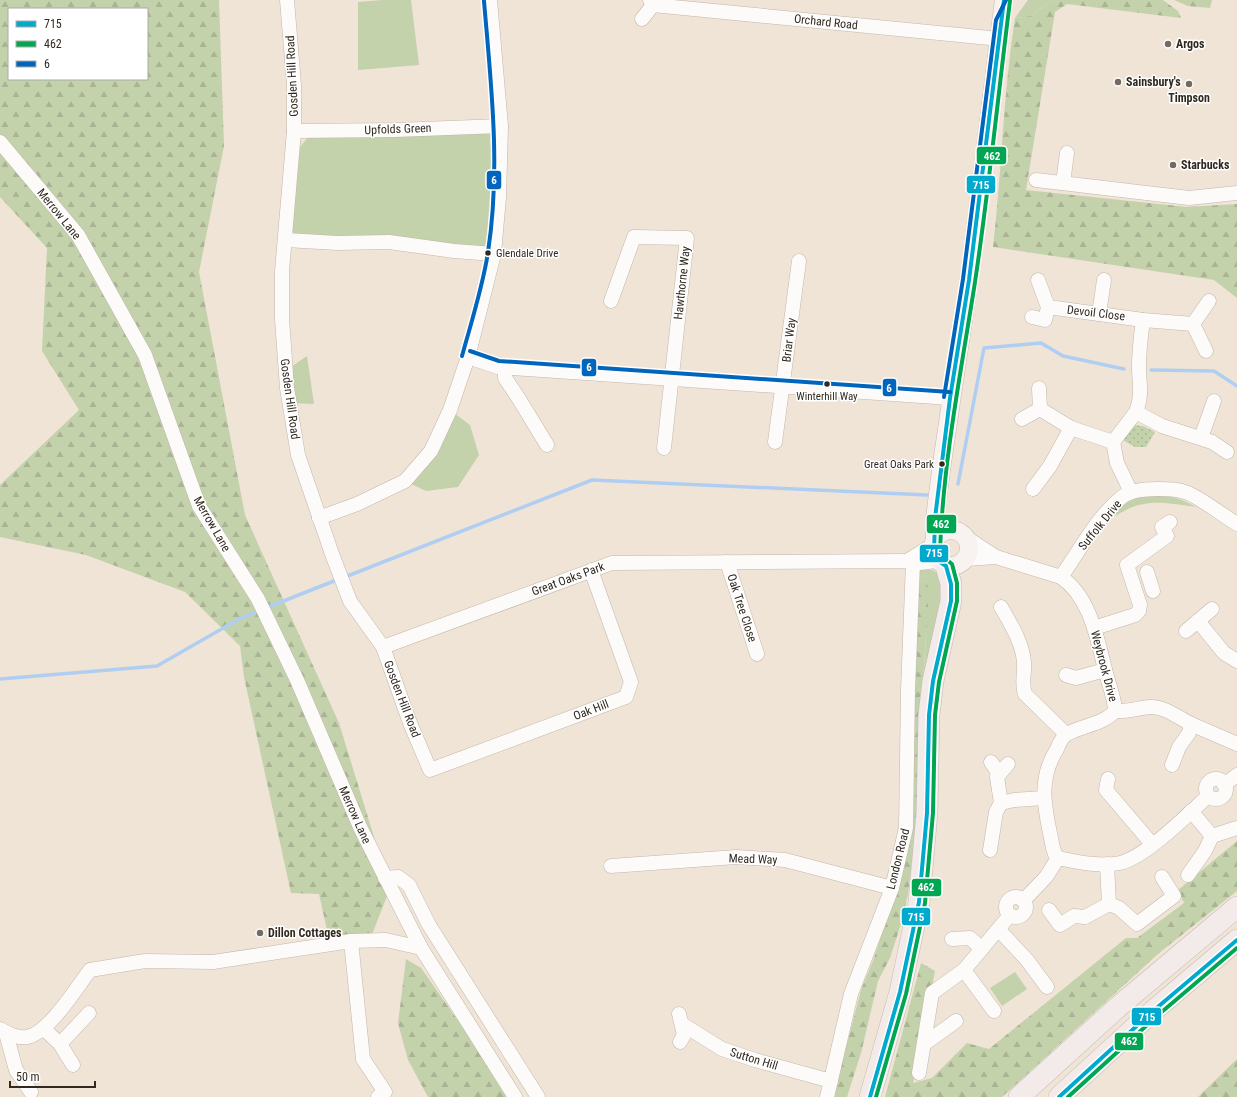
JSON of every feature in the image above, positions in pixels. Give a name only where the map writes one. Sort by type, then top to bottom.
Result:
[{"type":"highway","points":[[870,1097],[900,992],[919,902],[927,813],[929,715],[933,681],[951,601],[951,584],[938,552]]},
{"type":"highway","points":[[1019,1097],[1119,1006],[1237,907]]},
{"type":"highway","points":[[1058,1097],[1147,1016],[1237,940]]},
{"type":"main road","points":[[938,498],[970,550],[966,559],[957,566],[938,552],[935,518],[950,398],[969,280],[1004,0]]},
{"type":"main road","points":[[1002,21],[1013,0]]},
{"type":"main road","points":[[938,552],[940,533],[960,534]]},
{"type":"street","name":"Gosden Hill Road","points":[[287,0],[294,85],[294,131],[286,240],[282,271],[282,320],[287,388],[298,455],[319,518],[350,601],[383,647],[410,723],[430,770]]},
{"type":"street","points":[[319,518],[357,504],[405,481],[431,451],[450,410],[468,357],[494,254],[499,197],[501,126],[490,0]]},
{"type":"street","name":"Orchard Road","points":[[642,19],[652,2],[1000,39]]},
{"type":"street","name":"Upfolds Green","points":[[294,131],[395,130],[501,126]]},
{"type":"street","name":"Merrow Lane","points":[[0,142],[78,235],[146,355],[199,506],[258,599],[297,680],[360,827],[421,948],[515,1097]]},
{"type":"street","points":[[1063,183],[1067,153]]},
{"type":"street","points":[[1036,180],[1190,198],[1237,193]]},
{"type":"street","name":"Hawthorne Way","points":[[611,301],[634,237],[687,238],[664,448]]},
{"type":"street","points":[[286,240],[337,244],[389,242],[454,251],[494,254]]},
{"type":"street","name":"Briar Way","points":[[775,442],[784,386],[799,261]]},
{"type":"street","points":[[1032,317],[1045,320],[1048,307],[1038,280]]},
{"type":"street","points":[[1099,314],[1104,280]]},
{"type":"street","points":[[1206,351],[1193,324],[1209,301]]},
{"type":"street","name":"Devoil Close","points":[[1048,307],[1143,320],[1193,324]]},
{"type":"street","points":[[1131,492],[1117,463],[1113,442],[1136,412],[1140,401],[1141,389],[1139,368],[1143,320]]},
{"type":"street","points":[[468,357],[505,368],[950,398]]},
{"type":"street","points":[[505,368],[505,378],[519,398],[547,445]]},
{"type":"street","points":[[1039,388],[1040,409]]},
{"type":"street","points":[[1206,440],[1208,415],[1214,401]]},
{"type":"street","points":[[1040,409],[1071,428],[1113,442]]},
{"type":"street","points":[[1022,419],[1040,409]]},
{"type":"street","points":[[1136,412],[1162,426],[1206,440],[1227,452]]},
{"type":"street","points":[[1033,489],[1050,466],[1071,428]]},
{"type":"street","name":"Suffolk Drive","points":[[1061,577],[1089,534],[1123,496],[1131,492],[1154,489],[1173,489],[1199,499],[1237,524]]},
{"type":"street","points":[[1094,628],[1135,615],[1139,611],[1140,605],[1127,565],[1167,536],[1162,527],[1170,522]]},
{"type":"street","name":"Weybrook Drive","points":[[960,534],[996,557],[1061,577],[1075,588],[1079,595],[1090,616],[1094,628],[1115,711],[1107,717],[1066,734]]},
{"type":"street","name":"Great Oaks Park","points":[[383,647],[612,563],[910,562],[938,552]]},
{"type":"street","name":"Weybrook Drive","points":[[966,559],[996,557]]},
{"type":"street","name":"Oak Tree Close","points":[[726,562],[757,654]]},
{"type":"street","name":"London Road","points":[[827,1097],[851,994],[892,888],[906,828],[910,562]]},
{"type":"street","name":"Oak Hill","points":[[430,770],[626,697],[631,682],[591,570]]},
{"type":"street","points":[[1132,580],[1150,582]]},
{"type":"street","points":[[1001,607],[1014,631],[1024,662],[1022,687],[1025,694],[1066,734],[1049,763],[1044,781],[1044,798],[1053,848],[1058,858]]},
{"type":"street","points":[[1186,631],[1212,609]]},
{"type":"street","points":[[1198,620],[1224,653],[1237,661]]},
{"type":"street","points":[[1066,675],[1076,678],[1105,670]]},
{"type":"street","points":[[1115,711],[1126,712],[1152,707],[1164,710],[1190,728],[1210,731],[1237,744]]},
{"type":"street","points":[[1172,765],[1179,747],[1190,728]]},
{"type":"street","points":[[990,850],[996,812],[1001,803],[997,777],[1004,769],[991,762]]},
{"type":"street","points":[[1058,858],[1084,863],[1107,864],[1121,862],[1135,856],[1152,844],[1208,796],[1206,788],[1209,782],[1218,780],[1224,785],[1237,775]]},
{"type":"street","points":[[1108,779],[1106,790],[1152,844]]},
{"type":"street","points":[[1001,803],[1014,800],[1044,798]]},
{"type":"street","points":[[1191,811],[1212,836]]},
{"type":"street","points":[[1188,875],[1205,851],[1212,836],[1237,828]]},
{"type":"street","name":"Mead Way","points":[[611,866],[736,857],[785,860],[892,888]]},
{"type":"street","points":[[919,1073],[932,993],[964,970],[1010,915],[1007,910],[1009,901],[1017,898],[1023,901],[1046,877],[1058,858]]},
{"type":"street","points":[[1107,864],[1109,904]]},
{"type":"street","points":[[385,878],[398,877],[410,885],[429,925],[538,1097]]},
{"type":"street","points":[[1109,904],[1119,908],[1137,924],[1174,896],[1162,877]]},
{"type":"street","points":[[1049,910],[1060,925],[1074,916],[1086,917],[1109,904]]},
{"type":"street","points":[[999,930],[1027,960],[1047,987]]},
{"type":"street","points":[[952,939],[970,938],[982,948]]},
{"type":"street","points":[[3,1031],[14,1036],[27,1037],[43,1028],[90,970],[145,961],[213,962],[351,941],[386,940],[421,948]]},
{"type":"street","points":[[351,941],[363,1059],[385,1095]]},
{"type":"street","points":[[964,970],[994,1011]]},
{"type":"street","points":[[60,1044],[89,1013]]},
{"type":"street","name":"Sutton Hill","points":[[680,1042],[684,1035],[680,1019],[722,1049],[755,1060],[831,1081]]},
{"type":"street","points":[[924,1044],[956,1021]]},
{"type":"street","points":[[43,1028],[60,1044],[73,1065]]},
{"type":"street","points":[[3,1031],[16,1070],[31,1092]]},
{"type":"green space","points":[[0,0],[219,0],[224,146],[199,272],[245,515],[339,723],[382,863],[389,891],[371,937],[329,939],[319,894],[291,893],[244,677],[240,646],[185,592],[86,555],[0,537],[0,485],[79,410],[42,351],[47,248],[0,197]]},
{"type":"green space","points":[[411,0],[419,65],[358,70],[358,2]]},
{"type":"green space","points":[[1028,0],[1052,0],[1031,16],[1015,18]]},
{"type":"green space","points":[[1052,0],[1163,0],[1178,11],[1181,18],[1067,4],[1055,12],[1026,190],[1187,207],[1237,204],[1237,298],[1214,280],[993,247],[999,190],[1005,104],[1015,18],[1031,16]]},
{"type":"green space","points":[[1174,0],[1212,0],[1210,8],[1188,6]]},
{"type":"green space","points":[[492,130],[498,138],[490,245],[482,249],[299,239],[291,230],[300,147],[310,135]]},
{"type":"green space","points":[[307,356],[314,404],[292,403],[288,369]]},
{"type":"green space","points":[[450,410],[470,425],[479,455],[458,487],[426,491],[405,481]]},
{"type":"green space","points":[[1133,425],[1143,426],[1155,432],[1146,447],[1135,447],[1123,440]]},
{"type":"green space","points":[[1144,495],[1171,497],[1183,500],[1196,507],[1166,503],[1144,504],[1124,511],[1098,527],[1123,502]]},
{"type":"green space","points":[[925,568],[932,570],[937,574],[943,585],[922,702],[926,636],[926,580],[919,583],[919,570]]},
{"type":"green space","points":[[926,580],[929,591],[924,664],[918,813],[908,894],[901,924],[890,958],[878,981],[861,1053],[847,1097],[833,1097],[861,990],[874,958],[902,868],[919,583]]},
{"type":"green space","points":[[1237,841],[1237,891],[1159,953],[1002,1097],[885,1097],[921,963],[935,971],[913,1083],[932,1078],[967,1043],[989,1049],[1126,938],[1137,938],[1184,903],[1178,890]]},
{"type":"green space","points":[[406,959],[421,968],[473,1042],[508,1097],[428,1097],[408,1060],[398,1023]]},
{"type":"green space","points":[[1015,972],[1027,989],[1002,1006],[990,988]]},
{"type":"green space","points":[[1237,1059],[1237,1097],[1198,1097]]},
{"type":"waterway","points":[[958,484],[984,348],[1041,343],[1063,356],[1124,369]]},
{"type":"waterway","points":[[1151,370],[1214,371],[1237,386]]},
{"type":"waterway","points":[[345,577],[592,480],[927,495]]},
{"type":"waterway","points":[[271,606],[339,579]]},
{"type":"waterway","points":[[0,679],[157,666],[239,619],[254,613]]},
{"type":"transit line","name":"715","points":[[870,1097],[900,992],[919,902],[927,813],[929,715],[933,681],[951,601],[951,584],[946,566],[937,560],[934,553],[935,518],[950,398],[969,280],[1004,0]]},
{"type":"transit line","name":"6","points":[[944,397],[963,279],[996,20],[1006,0]]},
{"type":"transit line","name":"6","points":[[462,356],[486,265],[492,221],[494,189],[494,126],[484,1]]},
{"type":"transit line","name":"462","points":[[876,1097],[906,994],[925,903],[933,813],[935,715],[939,682],[957,601],[957,583],[952,564],[942,556],[940,552],[945,484],[953,417],[980,247],[1010,1]]},
{"type":"transit line","name":"6","points":[[470,351],[499,361],[950,392]]},
{"type":"transit line","name":"715","points":[[1059,1097],[1153,1011],[1237,940]]},
{"type":"transit line","name":"462","points":[[1068,1097],[1157,1016],[1237,948]]},
{"type":"place","name":"Argos","points":[[1168,44]]},
{"type":"place","name":"Sainsbury's","points":[[1118,82]]},
{"type":"place","name":"Timpson","points":[[1189,84]]},
{"type":"place","name":"Starbucks","points":[[1173,165]]},
{"type":"place","name":"Glendale Drive","points":[[488,253]]},
{"type":"place","name":"Winterhill Way","points":[[827,384]]},
{"type":"place","name":"Great Oaks Park","points":[[942,464]]},
{"type":"place","name":"Dillon Cottages","points":[[260,933]]}]
